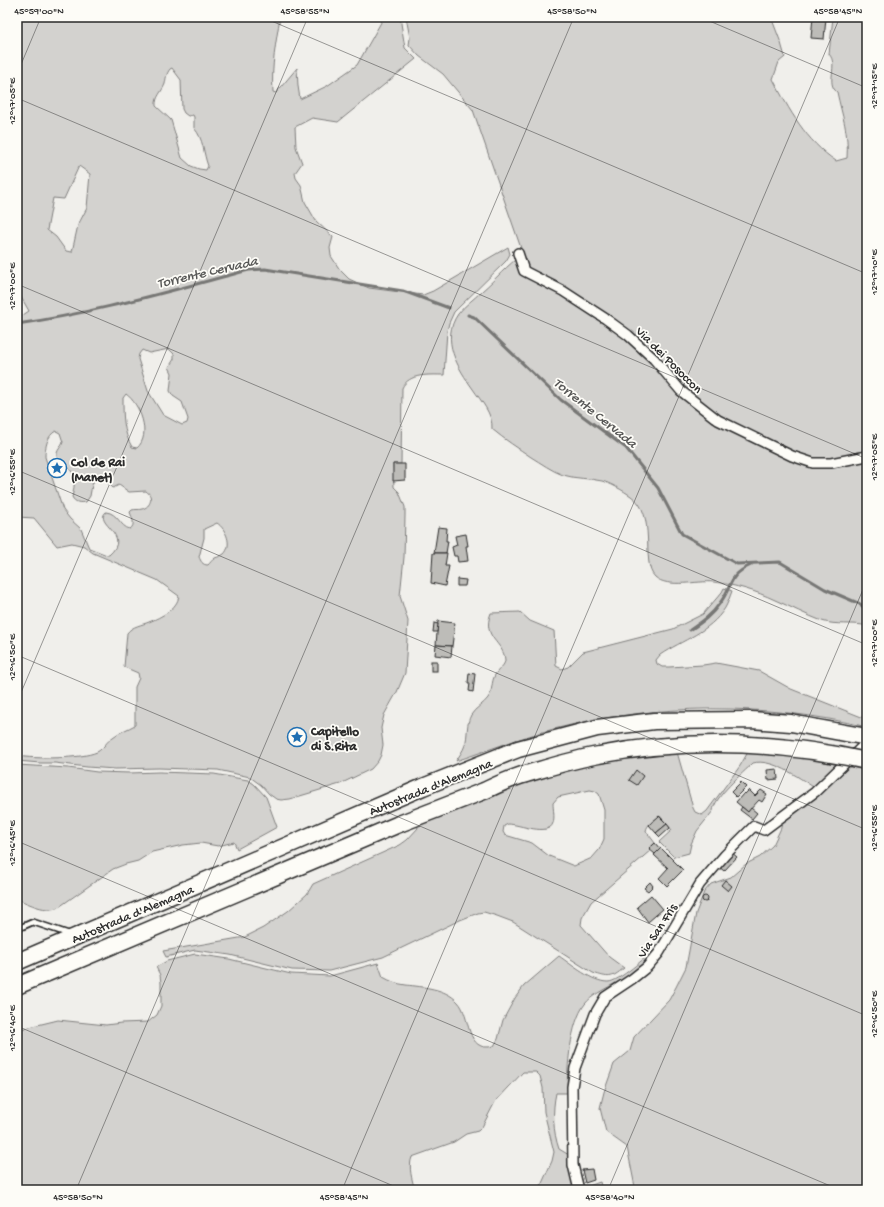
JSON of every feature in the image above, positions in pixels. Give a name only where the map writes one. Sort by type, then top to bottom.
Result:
[{"type":"highway","name":"Autostrada d'Alemagna","points":[[17,962],[423,787],[518,749],[597,728],[654,721],[751,720],[791,723],[867,737]]},
{"type":"highway","name":"Autostrada d'Alemagna","points":[[17,986],[399,824],[524,774],[599,755],[652,747],[699,745],[751,745],[785,748],[834,754],[867,761]]},
{"type":"street","name":"Via dei Posoccon","points":[[518,253],[524,271],[563,291],[628,335],[654,359],[681,391],[718,420],[792,456],[814,463],[831,463],[867,456]]},
{"type":"street","name":"Via San Fris","points":[[579,1190],[573,1165],[572,1087],[576,1068],[595,1014],[605,997],[647,967],[660,951],[700,884],[725,855],[754,826],[764,830],[815,792],[867,742]]},
{"type":"lane","points":[[17,929],[33,922],[76,937]]},
{"type":"shaded area","points":[[17,17],[280,17],[273,64],[273,92],[276,93],[297,68],[300,99],[327,86],[357,65],[384,17],[400,17],[405,48],[416,59],[338,122],[312,118],[295,127],[296,147],[302,163],[295,173],[296,178],[301,185],[305,202],[316,221],[333,237],[330,248],[331,256],[340,270],[349,279],[369,288],[423,295],[433,291],[508,247],[510,254],[506,261],[454,312],[447,331],[444,375],[414,377],[405,383],[402,388],[401,464],[393,464],[394,487],[399,492],[405,507],[404,557],[400,596],[408,621],[405,673],[397,692],[384,715],[381,728],[383,745],[381,755],[371,769],[340,784],[290,799],[281,800],[276,799],[269,794],[261,785],[250,777],[218,770],[159,768],[115,769],[17,761],[17,756],[58,758],[80,756],[97,752],[115,735],[135,725],[135,687],[139,678],[138,673],[124,667],[127,633],[134,627],[154,620],[168,612],[178,601],[179,596],[157,580],[93,553],[84,546],[72,543],[57,546],[34,518],[17,517],[17,319],[29,311],[17,290]],"holes":[[[172,68],[181,80],[182,109],[188,116],[193,115],[194,117],[194,128],[202,141],[208,166],[206,170],[191,166],[182,158],[171,120],[156,106],[158,97],[165,84],[170,69]],[[79,166],[90,174],[87,208],[78,225],[72,252],[66,251],[56,237],[47,230],[53,198],[64,199]],[[169,349],[174,354],[174,359],[169,367],[172,373],[170,391],[173,396],[182,402],[188,419],[187,423],[182,425],[163,415],[148,391],[138,359],[142,350],[149,353]],[[126,394],[140,412],[144,435],[137,448],[132,447],[125,429],[123,417],[123,398]],[[56,431],[60,433],[63,442],[57,456],[58,459],[72,472],[74,478],[72,497],[76,501],[86,502],[90,496],[92,485],[97,474],[99,474],[113,488],[119,485],[129,492],[146,491],[151,498],[148,506],[142,509],[132,510],[130,512],[133,523],[133,526],[130,529],[124,526],[110,513],[106,512],[103,516],[104,521],[115,535],[117,541],[115,548],[109,555],[89,548],[81,529],[63,510],[45,457],[46,446],[50,435]],[[217,523],[226,533],[228,542],[227,550],[224,554],[215,558],[208,565],[203,564],[199,557],[204,538],[204,529]]]},
{"type":"shaded area","points":[[406,17],[771,17],[785,57],[779,62],[773,79],[799,124],[825,153],[836,161],[847,158],[847,140],[837,92],[832,84],[833,63],[829,54],[833,17],[867,17],[867,626],[822,621],[760,594],[730,585],[714,582],[667,583],[661,581],[655,577],[651,570],[647,526],[644,514],[639,504],[631,496],[617,487],[605,482],[563,475],[531,457],[492,429],[489,413],[467,381],[457,363],[451,344],[451,334],[453,324],[458,314],[507,267],[523,254],[473,110],[443,74],[419,56],[409,45],[410,38]]},
{"type":"shaded area","points":[[724,588],[732,591],[726,606],[719,616],[695,635],[660,655],[656,660],[657,664],[662,667],[669,667],[716,663],[759,671],[791,689],[864,718],[867,720],[867,727],[789,713],[750,710],[671,710],[593,720],[554,729],[456,761],[465,745],[468,722],[471,715],[488,698],[495,675],[505,662],[504,654],[491,634],[489,628],[491,613],[520,612],[530,621],[554,631],[556,666],[562,669],[568,667],[583,652],[673,629],[703,614]]},
{"type":"shaded area","points":[[677,752],[693,808],[695,812],[702,815],[707,811],[740,766],[748,752],[805,758],[840,765],[813,787],[784,769],[768,763],[753,763],[723,792],[718,799],[713,811],[697,831],[689,853],[674,857],[659,842],[672,830],[660,816],[651,822],[646,831],[655,843],[649,848],[651,850],[591,902],[582,918],[581,925],[609,957],[624,968],[613,976],[606,977],[593,973],[513,922],[484,912],[460,920],[383,957],[329,971],[292,970],[230,955],[195,950],[166,957],[163,951],[245,937],[263,928],[288,911],[307,894],[313,884],[400,845],[418,828],[416,823],[454,808],[512,786],[552,773],[611,760]],"holes":[[[590,790],[599,794],[604,810],[604,839],[599,850],[592,858],[574,866],[549,856],[532,843],[505,835],[503,832],[504,826],[508,824],[533,829],[546,829],[550,827],[554,821],[553,803],[558,797]]]},
{"type":"shaded area","points":[[17,765],[68,768],[97,772],[214,774],[248,780],[254,784],[266,797],[277,827],[237,849],[234,842],[218,846],[201,843],[183,845],[152,852],[138,861],[113,869],[59,907],[54,909],[43,908],[17,899]]},
{"type":"shaded area","points":[[848,766],[867,771],[867,1190],[618,1190],[635,1187],[627,1147],[606,1132],[600,1108],[604,1092],[614,1064],[630,1051],[634,1037],[669,1000],[686,967],[696,913],[704,892],[711,884],[731,877],[746,864],[760,857],[773,845],[781,828],[782,817]]},
{"type":"shaded area","points":[[656,949],[643,966],[590,998],[580,1012],[576,1023],[570,1047],[567,1093],[556,1093],[554,1114],[555,1136],[559,1149],[569,1155],[574,1190],[539,1190],[552,1161],[554,1152],[544,1112],[543,1088],[540,1076],[536,1072],[523,1072],[495,1102],[482,1127],[478,1131],[466,1134],[454,1142],[412,1157],[410,1169],[415,1190],[17,1190],[17,1030],[58,1020],[106,1025],[148,1022],[157,1015],[161,1006],[160,975],[156,967],[167,961],[195,954],[229,959],[291,974],[330,976],[378,963],[383,977],[388,980],[403,985],[434,989],[453,997],[462,1008],[473,1039],[478,1044],[485,1047],[494,1046],[498,1039],[503,1020],[515,998],[524,986],[559,956],[589,976],[608,982],[619,978]]},
{"type":"shaded area","points":[[600,1182],[602,1190],[584,1190],[583,1188]]},
{"type":"building","points":[[813,17],[826,18],[824,39],[811,38]]},
{"type":"building","points":[[393,464],[405,464],[405,480],[393,481]]},
{"type":"building","points":[[438,527],[447,528],[446,541],[448,541],[446,553],[434,553]]},
{"type":"building","points":[[466,534],[468,561],[458,562],[457,556],[454,556],[452,547],[457,545],[455,536]]},
{"type":"building","points":[[433,553],[447,553],[445,566],[449,566],[445,586],[431,583]]},
{"type":"building","points":[[457,579],[466,580],[465,586],[457,586]]},
{"type":"building","points":[[438,621],[455,623],[452,646],[436,645]]},
{"type":"building","points":[[434,623],[438,624],[437,632],[433,632]]},
{"type":"building","points":[[436,645],[452,646],[451,657],[435,655]]},
{"type":"building","points":[[431,661],[437,661],[437,671],[431,671]]},
{"type":"building","points":[[469,673],[475,674],[473,692],[469,691]]},
{"type":"building","points":[[777,769],[778,779],[768,780],[767,770]]},
{"type":"building","points":[[636,770],[643,776],[637,785],[629,780]]},
{"type":"building","points":[[741,782],[746,787],[736,797],[731,792]]},
{"type":"building","points":[[749,790],[755,796],[761,790],[767,794],[762,802],[759,800],[748,812],[736,802]]},
{"type":"building","points":[[742,807],[748,812],[751,808],[757,813],[752,819],[740,810]]},
{"type":"building","points":[[659,816],[667,824],[656,833],[649,825]]},
{"type":"building","points":[[667,824],[670,828],[660,837],[656,833]]},
{"type":"building","points":[[655,843],[660,849],[655,854],[649,849]]},
{"type":"building","points":[[661,848],[683,870],[667,886],[659,878],[668,868],[654,855]]},
{"type":"building","points":[[731,852],[737,857],[724,871],[718,866]]},
{"type":"building","points":[[725,880],[732,886],[728,891],[721,885]]},
{"type":"building","points":[[650,882],[653,886],[648,891],[644,888]]},
{"type":"building","points":[[651,895],[663,909],[648,922],[637,907]]},
{"type":"building","points":[[705,896],[708,899],[705,902],[702,899]]},
{"type":"building","points":[[592,1169],[594,1180],[585,1183],[582,1170]]},
{"type":"waterway","name":"Torrente Cervada","points":[[17,324],[76,314],[249,270],[265,269],[403,291],[449,308]]},
{"type":"waterway","name":"Torrente Cervada","points":[[468,315],[474,317],[561,400],[626,448],[658,488],[682,534],[737,564],[780,562],[825,589],[860,604],[867,610]]},
{"type":"waterway","points":[[690,630],[714,611],[724,597],[734,577],[743,569],[751,565]]},
{"type":"place","name":"Col de Rai (Manet)","points":[[57,468]]},
{"type":"place","name":"Capitello di S.Rita","points":[[297,737]]}]
